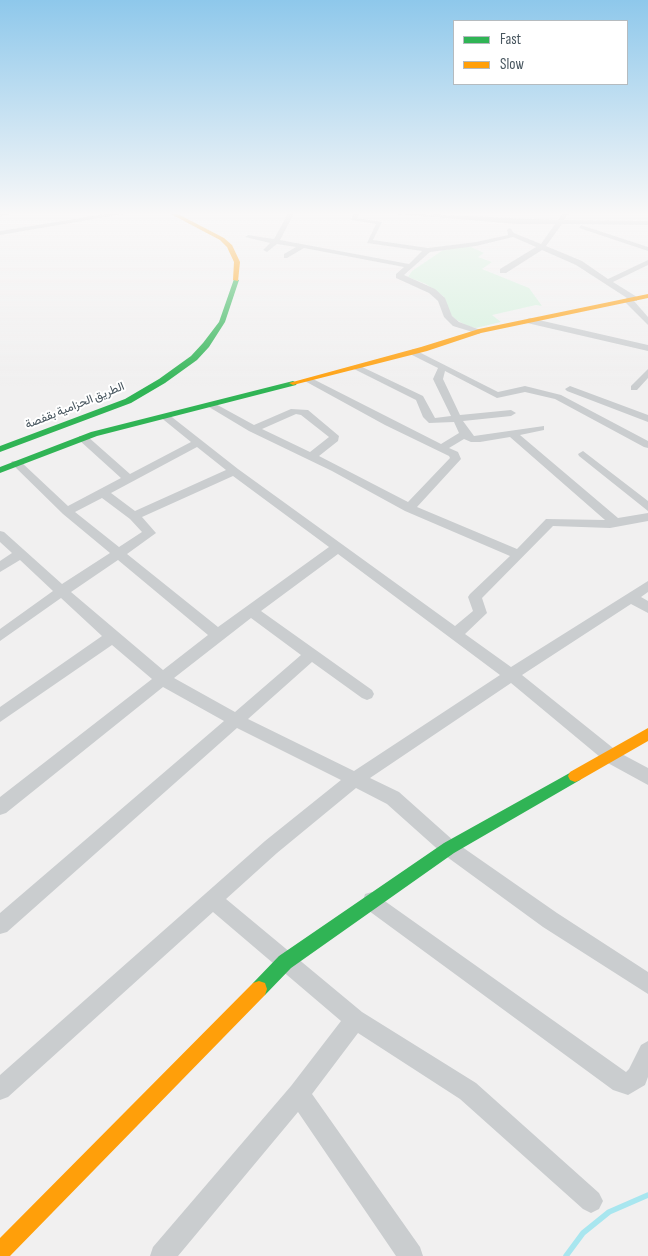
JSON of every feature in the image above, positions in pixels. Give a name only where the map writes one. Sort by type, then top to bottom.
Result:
[{"type":"main road","name":"الطريق الحزامية بقفصة","points":[[0,442],[121,397],[173,363],[195,342],[206,328],[220,300],[226,271]]},
{"type":"main road","name":"الطريق الحزامية بقفصة","points":[[0,449],[128,400],[170,376],[206,345],[222,322],[231,300],[236,280],[236,271]]},
{"type":"main road","points":[[0,470],[83,438],[413,352],[464,338],[479,330],[648,296]]},
{"type":"main road","points":[[1,1251],[285,962],[449,848],[612,757],[648,734]]},
{"type":"street","points":[[405,271],[399,277],[428,288],[440,297],[451,320],[464,327],[479,330]]},
{"type":"street","points":[[591,271],[631,300],[647,320]]},
{"type":"street","points":[[609,282],[631,271]]},
{"type":"street","points":[[530,321],[648,348]]},
{"type":"street","points":[[413,352],[444,366],[498,395],[516,389],[540,392],[558,397],[648,445]]},
{"type":"street","points":[[444,366],[440,370],[438,379],[456,420],[465,434],[476,440],[540,428]]},
{"type":"street","points":[[355,367],[420,398],[430,420],[456,420],[511,413]]},
{"type":"street","points":[[634,388],[648,372]]},
{"type":"street","points":[[308,380],[389,424],[443,447],[454,454],[456,459],[409,508]]},
{"type":"street","points":[[570,389],[648,419]]},
{"type":"street","points":[[210,404],[253,429],[409,508],[519,556]]},
{"type":"street","points":[[615,426],[648,407]]},
{"type":"street","points":[[253,429],[295,411],[304,412],[335,438],[311,457]]},
{"type":"street","points":[[164,416],[337,548],[511,675],[612,757],[648,778]]},
{"type":"street","points":[[443,447],[465,434]]},
{"type":"street","points":[[513,434],[616,523]]},
{"type":"street","points":[[83,438],[128,478]]},
{"type":"street","points":[[66,511],[197,443]]},
{"type":"street","points":[[583,454],[648,507]]},
{"type":"street","points":[[16,463],[66,511],[218,635]]},
{"type":"street","points":[[134,516],[234,471]]},
{"type":"street","points":[[0,636],[62,591],[150,533],[134,516],[102,492]]},
{"type":"street","points":[[455,634],[480,613],[475,597],[519,556],[552,521],[603,525],[648,517]]},
{"type":"street","points":[[0,535],[112,637],[164,680],[354,780],[393,798],[449,848],[550,920],[648,984]]},
{"type":"street","points":[[0,807],[164,680],[218,635],[337,548]]},
{"type":"street","points":[[0,567],[21,554]]},
{"type":"street","points":[[0,1089],[271,847],[354,780],[648,586]]},
{"type":"street","points":[[630,597],[648,608]]},
{"type":"street","points":[[252,611],[367,694]]},
{"type":"street","points":[[0,715],[112,637]]},
{"type":"street","points":[[0,925],[312,654]]},
{"type":"street","points":[[212,900],[355,1019],[468,1091],[591,1201]]},
{"type":"street","points":[[372,901],[621,1082],[628,1084],[633,1082],[648,1052]]},
{"type":"street","points":[[162,1256],[299,1094],[355,1019]]},
{"type":"street","points":[[299,1094],[412,1256]]},
{"type":"green space","points":[[412,271],[486,271],[529,288],[542,306],[536,305],[492,315],[501,322],[476,328],[467,326],[449,313],[443,296],[426,284],[408,277]]},
{"type":"waterway","points":[[566,1256],[583,1233],[609,1212],[648,1195]]},
{"type":"traffic: fast","points":[[0,449],[128,401],[162,381],[194,358],[206,345],[222,322],[236,280]]},
{"type":"traffic: fast","points":[[0,470],[94,434],[293,383]]},
{"type":"traffic: fast","points":[[259,989],[285,962],[449,848],[575,776]]},
{"type":"traffic: slow","points":[[236,280],[237,271]]},
{"type":"traffic: slow","points":[[293,383],[424,349],[479,331],[648,296]]},
{"type":"traffic: slow","points":[[575,776],[648,734]]},
{"type":"traffic: slow","points":[[1,1251],[259,989]]}]
